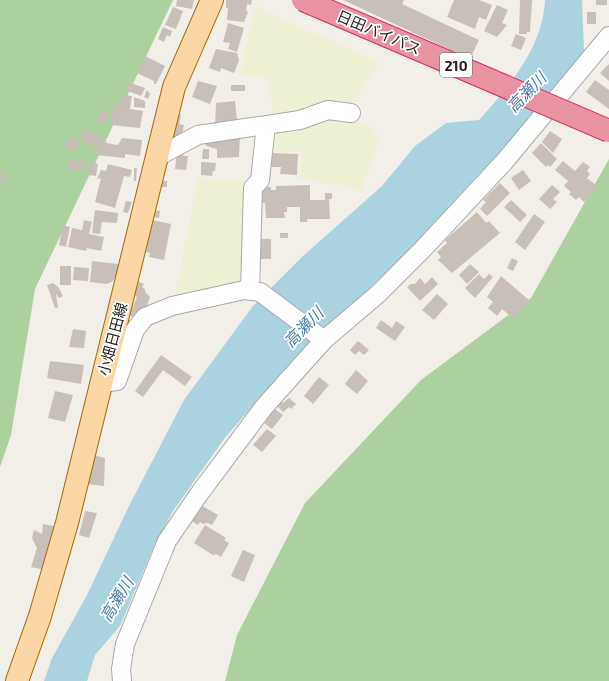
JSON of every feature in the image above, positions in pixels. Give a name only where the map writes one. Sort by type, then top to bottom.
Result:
[{"type":"highway","name":"日田バイパス","points":[[303,0],[609,130]]},
{"type":"main road","name":"小畑日田線","points":[[17,681],[40,616],[67,523],[174,87],[212,0]]},
{"type":"street","points":[[122,681],[121,669],[125,644],[167,541],[199,494],[264,407],[324,340],[378,294],[423,249],[504,162],[609,36]]},
{"type":"street","points":[[157,157],[198,135],[300,120],[328,110],[351,113]]},
{"type":"street","points":[[255,292],[253,188],[260,180],[266,125]]},
{"type":"street","points":[[101,383],[117,380],[135,330],[145,317],[172,306],[244,290],[255,292],[324,340]]},
{"type":"green space","points":[[0,0],[173,0],[35,289],[11,435],[0,467]]},
{"type":"green space","points":[[255,7],[379,62],[350,107],[275,119],[268,78],[240,74]]},
{"type":"green space","points":[[331,115],[369,125],[380,139],[361,192],[348,186],[299,179],[302,152],[268,151],[271,128]]},
{"type":"green space","points":[[609,159],[609,681],[225,681],[237,635],[305,503],[421,380],[531,298]]},
{"type":"green space","points":[[198,178],[248,181],[246,285],[174,301]]},
{"type":"water","name":"高瀬川","points":[[545,0],[582,0],[584,51],[533,116],[452,209],[283,371],[224,439],[173,511],[155,544],[120,626],[95,655],[87,681],[44,681],[52,658],[86,597],[129,506],[184,400],[253,306],[303,256],[382,186],[415,146],[446,123],[479,120],[513,80],[531,50],[543,17]]},
{"type":"building","points":[[177,0],[194,0],[192,9],[176,6]]},
{"type":"building","points":[[226,0],[252,0],[251,5],[247,4],[246,10],[248,12],[244,22],[227,20],[228,8],[226,8]]},
{"type":"building","points":[[343,0],[404,0],[402,4],[479,40],[470,59]]},
{"type":"building","points":[[454,0],[479,0],[492,5],[486,20],[479,17],[475,29],[447,17]]},
{"type":"building","points":[[520,0],[532,0],[530,32],[527,32],[527,34],[519,34]]},
{"type":"building","points":[[596,0],[607,0],[607,5],[596,5]]},
{"type":"building","points":[[497,5],[508,10],[502,23],[507,25],[497,37],[484,31]]},
{"type":"building","points":[[173,7],[183,11],[176,29],[165,25]]},
{"type":"building","points":[[587,12],[596,12],[596,24],[587,24]]},
{"type":"building","points":[[228,23],[244,28],[237,52],[228,49],[230,43],[223,42]]},
{"type":"building","points":[[163,27],[172,31],[170,37],[167,35],[164,42],[158,39]]},
{"type":"building","points":[[516,34],[526,38],[521,50],[511,46]]},
{"type":"building","points":[[216,49],[237,53],[239,60],[234,73],[221,68],[220,72],[209,68]]},
{"type":"building","points":[[145,56],[165,66],[156,84],[154,84],[154,81],[137,73]]},
{"type":"building","points":[[609,64],[609,81],[600,73]]},
{"type":"building","points":[[595,80],[609,90],[609,109],[586,92]]},
{"type":"building","points":[[198,81],[217,86],[210,104],[192,97]]},
{"type":"building","points":[[128,82],[145,88],[141,96],[125,90]]},
{"type":"building","points":[[231,85],[245,85],[245,91],[231,91]]},
{"type":"building","points":[[147,90],[150,94],[148,99],[144,97]]},
{"type":"building","points":[[121,95],[132,96],[130,109],[143,111],[140,128],[111,125],[113,105],[120,106]]},
{"type":"building","points":[[134,97],[145,101],[145,108],[134,107]]},
{"type":"building","points":[[235,101],[237,121],[215,126],[216,103]]},
{"type":"building","points":[[102,109],[110,114],[103,124],[96,120]]},
{"type":"building","points":[[173,113],[181,115],[179,124],[184,125],[182,136],[173,140],[171,137]]},
{"type":"building","points":[[85,128],[106,139],[106,143],[118,145],[122,138],[142,140],[140,156],[125,154],[125,158],[96,155],[97,148],[79,139]]},
{"type":"building","points":[[550,131],[562,139],[553,153],[542,142]]},
{"type":"building","points":[[240,135],[239,157],[217,158],[217,149],[206,146],[206,139]]},
{"type":"building","points":[[70,137],[80,141],[76,151],[64,146]]},
{"type":"building","points":[[541,143],[557,159],[550,167],[548,165],[546,167],[532,153]]},
{"type":"building","points":[[203,149],[209,149],[209,159],[202,159]]},
{"type":"building","points":[[177,152],[184,153],[183,156],[188,156],[186,170],[175,169]]},
{"type":"building","points":[[273,153],[298,154],[297,175],[280,174],[281,167],[270,167],[270,156],[273,156]]},
{"type":"building","points":[[69,160],[87,162],[86,170],[68,169]]},
{"type":"building","points":[[563,161],[575,171],[583,162],[590,167],[587,171],[590,174],[587,178],[597,186],[584,202],[579,197],[576,200],[569,194],[571,192],[564,186],[568,181],[555,170]]},
{"type":"building","points":[[91,162],[98,164],[96,176],[88,175]]},
{"type":"building","points":[[201,162],[216,163],[215,171],[213,171],[212,176],[201,175]]},
{"type":"building","points":[[108,164],[132,170],[130,177],[124,176],[115,208],[95,202],[101,178],[97,179],[101,170],[106,171]]},
{"type":"building","points":[[134,168],[137,168],[136,181],[134,181]]},
{"type":"building","points":[[523,170],[531,181],[519,190],[511,178]]},
{"type":"building","points":[[0,172],[7,175],[4,183],[0,182]]},
{"type":"building","points":[[158,181],[167,181],[167,187],[158,187]]},
{"type":"building","points":[[500,183],[510,193],[487,216],[480,209],[486,202],[483,200]]},
{"type":"building","points":[[310,185],[310,200],[325,200],[325,193],[332,193],[332,199],[329,199],[330,219],[307,219],[307,222],[300,222],[300,207],[287,207],[287,212],[284,212],[285,218],[266,218],[265,203],[260,203],[260,187],[271,187],[271,190],[276,190],[276,186]]},
{"type":"building","points":[[552,185],[560,192],[553,199],[557,202],[550,209],[539,199]]},
{"type":"building","points":[[511,200],[527,215],[520,222],[504,207]]},
{"type":"building","points":[[126,201],[132,202],[128,213],[123,212]]},
{"type":"building","points":[[95,210],[118,213],[117,223],[102,222],[100,234],[92,233]]},
{"type":"building","points":[[154,210],[160,211],[159,218],[153,217]]},
{"type":"building","points":[[477,212],[486,223],[489,221],[500,233],[452,273],[438,260],[441,257],[437,252],[447,243],[445,240]]},
{"type":"building","points":[[534,214],[545,222],[525,250],[515,242]]},
{"type":"building","points":[[84,220],[92,222],[89,234],[104,237],[101,251],[87,248],[86,251],[68,247],[72,228],[82,230]]},
{"type":"building","points":[[152,220],[171,224],[164,260],[149,257],[150,253],[146,252]]},
{"type":"building","points":[[63,225],[70,227],[66,247],[59,245]]},
{"type":"building","points":[[280,233],[288,233],[288,238],[280,238]]},
{"type":"building","points":[[259,239],[271,239],[271,259],[259,259]]},
{"type":"building","points":[[512,258],[518,261],[513,271],[507,268]]},
{"type":"building","points":[[92,261],[118,264],[117,274],[113,281],[107,284],[90,282]]},
{"type":"building","points":[[470,264],[479,272],[467,284],[459,275]]},
{"type":"building","points":[[60,266],[71,266],[71,285],[60,285]]},
{"type":"building","points":[[74,267],[89,268],[88,281],[73,280]]},
{"type":"building","points":[[479,274],[484,279],[489,274],[493,277],[475,298],[465,288]]},
{"type":"building","points":[[501,276],[530,301],[514,319],[502,309],[497,316],[488,308],[493,302],[487,297]]},
{"type":"building","points":[[432,277],[438,284],[420,301],[407,287],[411,284],[415,284],[420,278],[425,284]]},
{"type":"building","points":[[139,282],[144,284],[142,287],[150,297],[146,309],[140,309],[133,317],[129,315],[137,297],[134,295]]},
{"type":"building","points":[[53,283],[59,288],[63,296],[59,298],[56,294],[58,308],[55,308],[47,285]]},
{"type":"building","points":[[437,294],[448,304],[434,320],[422,310]]},
{"type":"building","points":[[381,320],[392,328],[396,321],[405,327],[395,341],[376,328]]},
{"type":"building","points":[[73,329],[86,331],[84,348],[69,347]]},
{"type":"building","points":[[358,341],[369,350],[364,355],[359,351],[355,355],[350,350]]},
{"type":"building","points":[[161,355],[192,377],[185,386],[163,370],[143,397],[135,391]]},
{"type":"building","points":[[50,361],[84,365],[81,384],[47,378]]},
{"type":"building","points":[[356,370],[368,381],[357,394],[345,384]]},
{"type":"building","points":[[319,377],[329,385],[313,404],[304,396]]},
{"type":"building","points":[[55,391],[73,395],[65,422],[48,418]]},
{"type":"building","points":[[289,398],[296,404],[291,409],[289,407],[283,412],[275,404],[280,400],[283,403]]},
{"type":"building","points":[[275,409],[283,415],[272,429],[264,423]]},
{"type":"building","points":[[267,429],[276,436],[262,452],[253,445]]},
{"type":"building","points":[[93,455],[105,458],[104,486],[88,484]]},
{"type":"building","points":[[199,504],[218,515],[212,525],[208,523],[203,524],[200,522],[198,525],[193,522],[191,517]]},
{"type":"building","points":[[85,511],[97,513],[89,538],[79,535]]},
{"type":"building","points":[[43,524],[59,527],[45,570],[31,567],[37,548],[32,538],[34,530],[42,534]]},
{"type":"building","points":[[205,525],[226,538],[224,540],[229,543],[221,557],[216,554],[213,555],[194,543]]},
{"type":"building","points":[[243,550],[255,555],[244,582],[231,576]]}]
